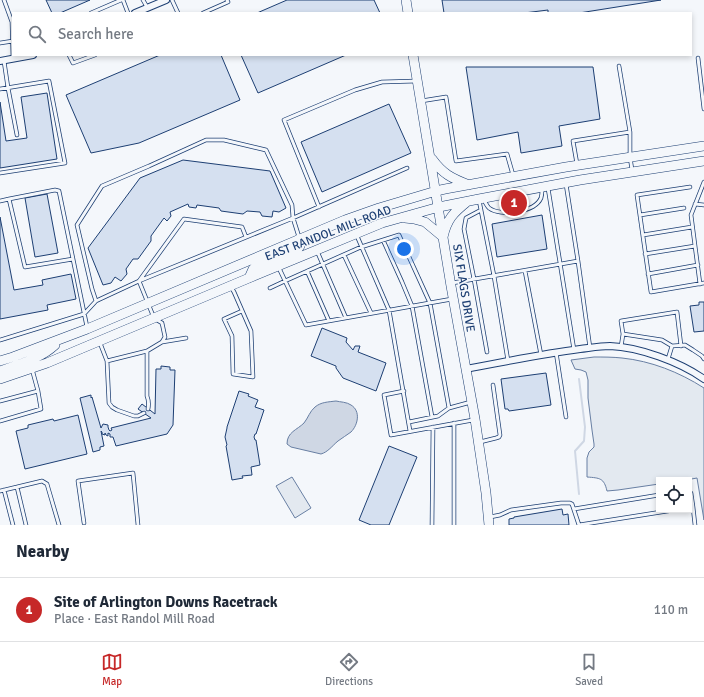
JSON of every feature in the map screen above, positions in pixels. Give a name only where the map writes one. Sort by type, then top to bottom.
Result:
[{"type":"main road","points":[[406,0],[408,12]]},
{"type":"main road","name":"SIX FLAGS DRIVE","points":[[413,56],[453,299],[475,419],[489,521]]},
{"type":"main road","name":"EAST RANDOL MILL ROAD","points":[[0,361],[87,329],[352,217],[379,208],[436,191],[577,165],[704,146]]},
{"type":"main road","points":[[430,157],[442,171],[454,179],[469,185]]},
{"type":"main road","name":"EAST RANDOL MILL ROAD","points":[[0,379],[32,369],[316,249],[382,223],[469,200],[704,161]]},
{"type":"main road","points":[[400,218],[414,219],[425,222],[443,237],[445,226],[451,216],[469,200]]},
{"type":"main road","points":[[248,278],[253,269],[260,264],[297,250],[300,246],[299,239]]},
{"type":"main road","points":[[0,371],[32,360],[53,346],[60,339]]},
{"type":"street","points":[[144,10],[166,0]]},
{"type":"street","points":[[2,61],[28,56]]},
{"type":"street","points":[[466,370],[556,352],[609,346],[648,353],[677,364],[704,379]]},
{"type":"lane","points":[[4,0],[12,22]]},
{"type":"lane","points":[[93,12],[122,0],[128,12]]},
{"type":"lane","points":[[143,0],[144,10]]},
{"type":"lane","points":[[172,0],[178,12]]},
{"type":"lane","points":[[205,12],[227,1],[233,0]]},
{"type":"lane","points":[[0,43],[12,41]]},
{"type":"lane","points":[[70,56],[74,63],[93,56]]},
{"type":"lane","points":[[698,58],[704,109]]},
{"type":"lane","points":[[2,61],[17,135]]},
{"type":"lane","points":[[619,66],[630,132],[630,157],[632,172]]},
{"type":"lane","points":[[318,207],[284,120],[355,90],[382,82],[418,81]]},
{"type":"lane","points":[[0,89],[49,82],[65,162],[0,173]]},
{"type":"lane","points":[[421,101],[446,97],[456,161],[507,154],[513,177]]},
{"type":"lane","points":[[577,165],[574,141],[630,132]]},
{"type":"lane","points":[[96,301],[77,225],[102,186],[206,140],[224,140],[266,150],[292,205],[293,218],[299,239]]},
{"type":"lane","points":[[0,340],[84,314],[96,301],[139,281],[293,218],[407,168]]},
{"type":"lane","points":[[566,183],[590,348]]},
{"type":"lane","points":[[690,187],[637,195],[651,292],[702,284],[691,215],[704,184]]},
{"type":"lane","points":[[481,198],[490,208],[500,212],[525,210],[538,203],[542,197],[545,187]]},
{"type":"lane","points":[[545,187],[560,264],[574,350]]},
{"type":"lane","points":[[0,201],[55,190],[59,191],[87,329]]},
{"type":"lane","points":[[481,198],[481,210],[508,361]]},
{"type":"lane","points":[[9,199],[25,267],[73,259]]},
{"type":"lane","points":[[695,204],[704,205]]},
{"type":"lane","points":[[640,215],[684,208]]},
{"type":"lane","points":[[481,210],[466,218],[464,229],[487,352]]},
{"type":"lane","points":[[139,281],[184,219],[242,227],[246,237]]},
{"type":"lane","points":[[642,235],[692,227]]},
{"type":"lane","points":[[356,233],[389,310],[410,431]]},
{"type":"lane","points":[[270,288],[362,247],[399,235],[430,303],[449,408]]},
{"type":"lane","points":[[383,240],[412,306],[432,417]]},
{"type":"lane","points":[[645,254],[695,246]]},
{"type":"lane","points":[[316,249],[346,318]]},
{"type":"lane","points":[[344,255],[371,313]]},
{"type":"lane","points":[[451,284],[578,261]]},
{"type":"lane","points":[[278,265],[306,325],[453,299]]},
{"type":"lane","points":[[648,274],[698,266]]},
{"type":"lane","points":[[307,271],[329,321]]},
{"type":"lane","points":[[525,271],[541,355]]},
{"type":"lane","points":[[139,281],[154,318],[162,323],[165,337],[162,342]]},
{"type":"lane","points":[[230,285],[242,311],[251,331],[253,377],[233,374],[232,336],[224,319],[242,311]]},
{"type":"lane","points":[[621,347],[623,334],[621,321],[677,312],[681,346]]},
{"type":"lane","points":[[623,334],[662,340],[672,346],[685,346],[703,357]]},
{"type":"lane","points":[[107,360],[147,351],[162,342],[186,338]]},
{"type":"lane","points":[[99,341],[107,360],[109,403],[117,410],[134,416],[144,413]]},
{"type":"lane","points":[[667,360],[672,346]]},
{"type":"lane","points":[[147,351],[148,409]]},
{"type":"lane","points":[[556,352],[566,417]]},
{"type":"lane","points":[[0,421],[41,409],[32,369]]},
{"type":"lane","points":[[478,443],[499,437],[500,435],[493,385]]},
{"type":"lane","points":[[0,401],[38,391]]},
{"type":"lane","points":[[404,391],[384,395],[391,435],[475,419]]},
{"type":"lane","points":[[409,422],[438,416],[449,408],[471,402]]},
{"type":"lane","points":[[454,423],[454,525]]},
{"type":"lane","points":[[432,525],[433,427]]},
{"type":"lane","points":[[84,524],[78,481],[133,473],[138,525]]},
{"type":"lane","points":[[13,525],[2,491],[42,481],[47,484],[59,525]]},
{"type":"lane","points":[[17,488],[26,525]]},
{"type":"lane","points":[[574,509],[656,495]]},
{"type":"lane","points":[[489,521],[511,510],[561,503],[572,504],[579,525],[656,513]]},
{"type":"lane","points":[[692,512],[695,525]]},
{"type":"shaded area","points":[[594,357],[633,359],[675,372],[704,388],[704,520],[697,478],[656,477],[656,484],[607,491],[603,481],[587,477],[587,458],[589,452],[594,447],[588,398],[588,380],[586,372],[575,369],[571,360]]},
{"type":"shaded area","points":[[336,401],[349,404],[356,411],[357,422],[351,432],[321,454],[291,447],[287,444],[287,440],[291,434],[304,423],[317,405]]},
{"type":"shaded area","points":[[292,477],[311,508],[295,518],[276,486]]},
{"type":"building","points":[[46,0],[90,0],[62,12],[52,12]]},
{"type":"building","points":[[287,0],[374,0],[380,12],[259,12]]},
{"type":"building","points":[[442,0],[661,0],[585,12],[548,12],[548,10],[532,12],[444,12]]},
{"type":"building","points":[[158,56],[221,56],[240,100],[139,143],[91,153],[66,95]]},
{"type":"building","points":[[241,56],[344,56],[258,93]]},
{"type":"building","points":[[466,67],[593,67],[600,119],[559,126],[562,146],[521,153],[518,132],[477,140]]},
{"type":"building","points":[[47,93],[57,159],[0,168],[0,102],[6,141],[27,138],[21,97]]},
{"type":"building","points":[[389,104],[411,153],[322,192],[301,142]]},
{"type":"building","points":[[183,160],[270,171],[286,208],[279,212],[273,211],[272,217],[262,216],[260,212],[247,211],[243,214],[221,211],[219,208],[197,205],[196,208],[189,207],[188,204],[170,212],[171,216],[167,221],[164,218],[151,236],[151,241],[138,259],[133,259],[126,269],[127,274],[121,281],[115,277],[111,283],[103,285],[88,248],[140,178]]},
{"type":"building","points":[[47,194],[58,253],[35,257],[25,198]]},
{"type":"building","points":[[542,215],[547,249],[497,257],[492,224]]},
{"type":"building","points":[[0,217],[14,290],[43,285],[42,280],[71,274],[76,299],[47,305],[48,310],[0,319]]},
{"type":"building","points":[[699,302],[704,302],[704,331],[694,332],[690,306],[699,305]]},
{"type":"building","points":[[322,328],[347,338],[346,342],[353,350],[355,346],[360,346],[358,352],[386,363],[376,391],[343,378],[336,366],[311,356]]},
{"type":"building","points":[[161,366],[170,367],[170,370],[175,370],[173,425],[167,434],[116,446],[113,437],[110,437],[110,434],[108,433],[108,436],[105,433],[105,435],[102,434],[101,431],[104,446],[100,447],[100,450],[93,452],[80,398],[91,395],[101,428],[103,424],[108,425],[110,431],[112,430],[111,428],[151,418],[138,409],[142,404],[155,414],[156,369],[161,369]]},
{"type":"building","points":[[546,373],[551,405],[509,411],[508,409],[505,409],[501,379]]},
{"type":"building","points":[[239,391],[249,394],[248,396],[258,400],[255,407],[264,410],[254,437],[256,440],[260,465],[251,467],[252,475],[242,476],[243,478],[232,480],[225,437]]},
{"type":"building","points":[[78,415],[87,454],[25,469],[16,431],[28,428],[28,425]]},
{"type":"building","points":[[389,446],[417,457],[389,525],[371,525],[359,520]]},
{"type":"building","points":[[562,509],[563,515],[568,514],[569,525],[509,525],[509,519],[514,517]]},
{"type":"waterway","points":[[579,379],[585,427],[584,441],[575,451],[579,494]]},
{"type":"place","name":"Site of Arlington Downs Racetrack","points":[[514,203]]}]
